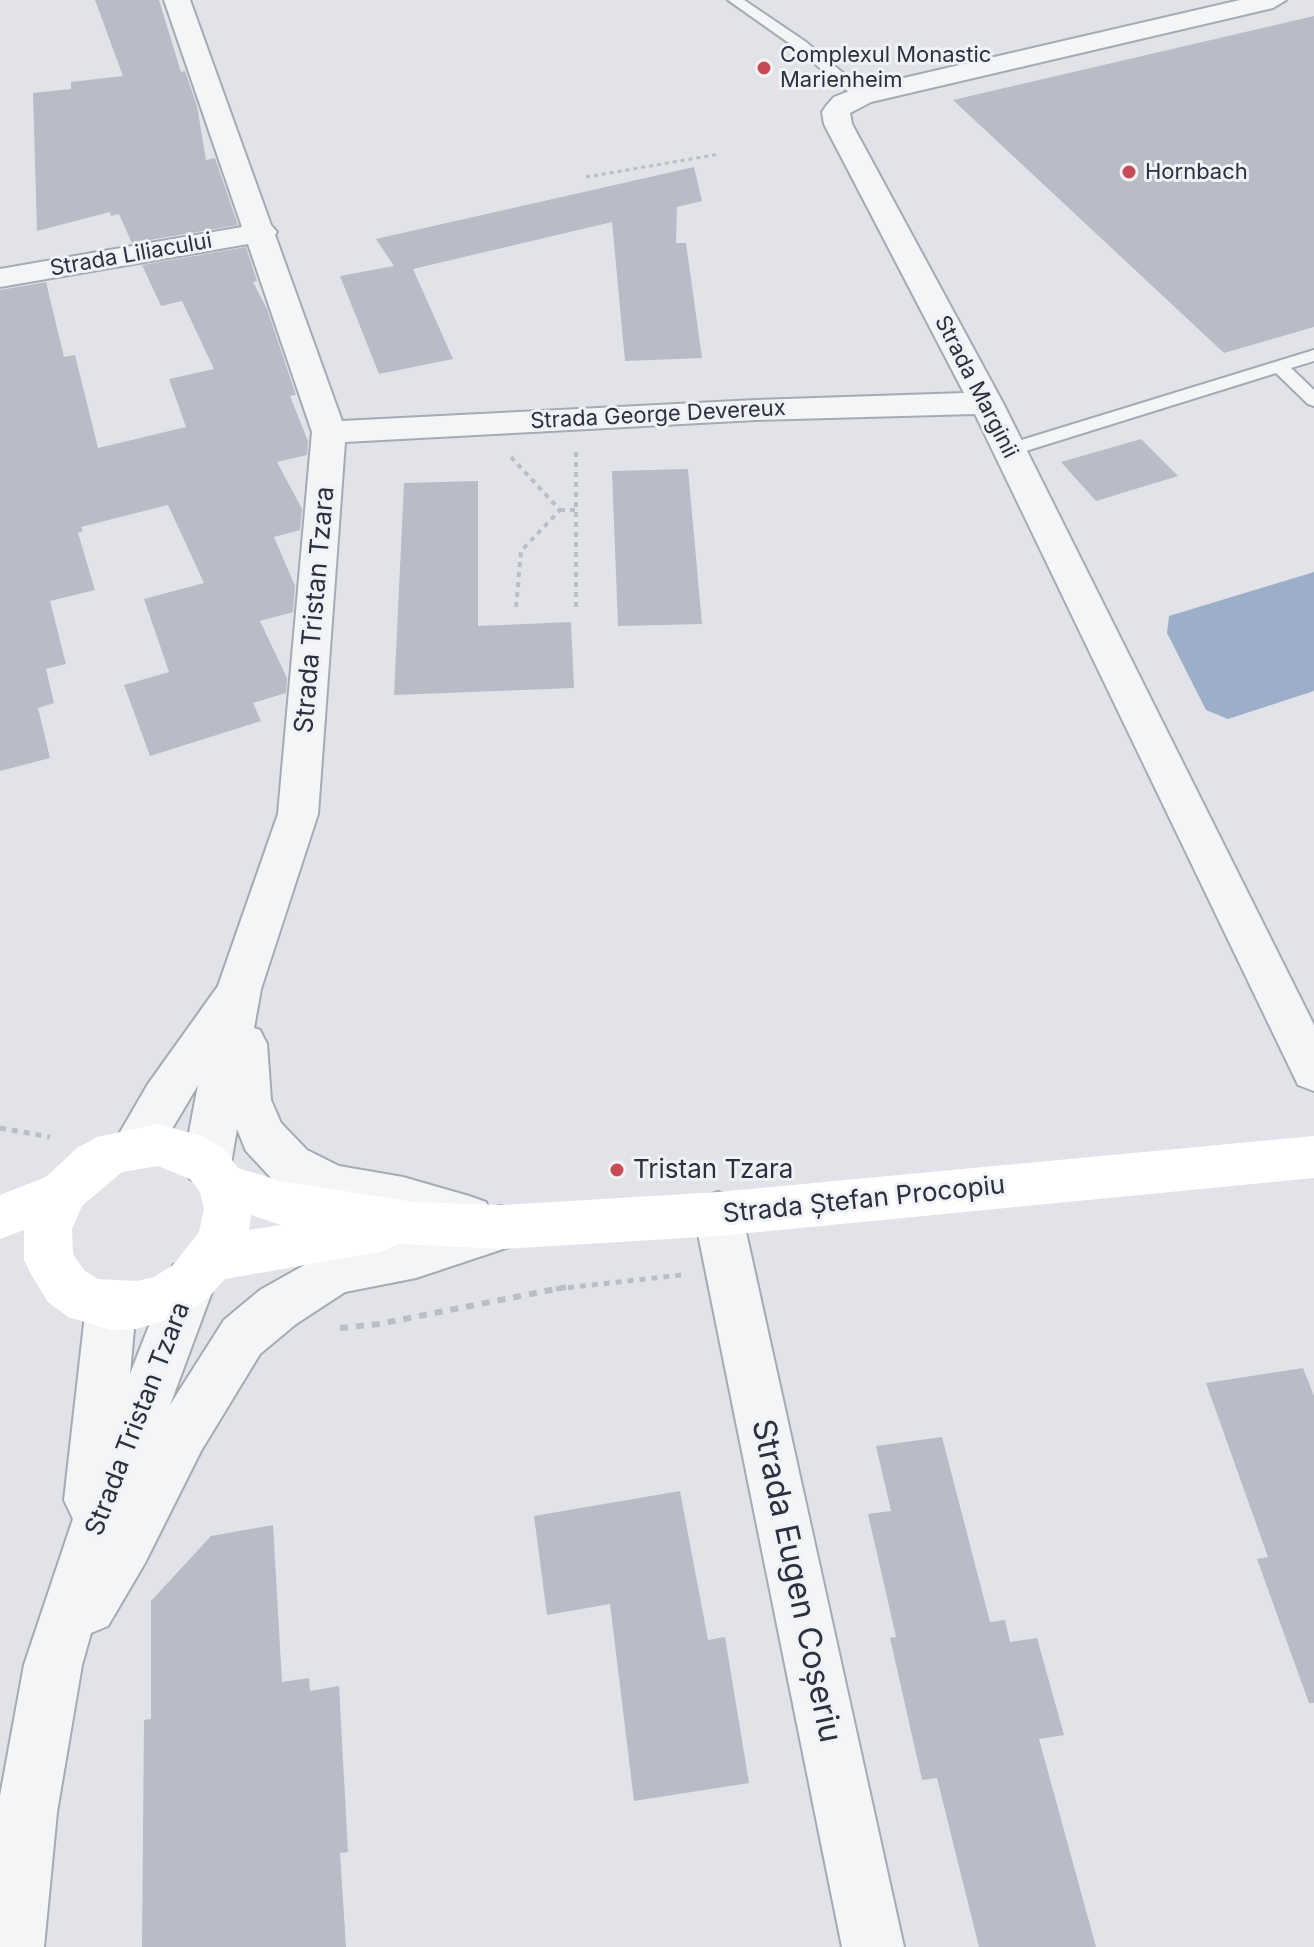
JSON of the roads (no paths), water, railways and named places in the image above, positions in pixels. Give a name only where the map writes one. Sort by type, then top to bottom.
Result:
[{"type":"street","name":"Strada Tristan Tzara","points":[[177,0],[262,232],[329,432],[298,814],[239,989],[214,1174]]},
{"type":"street","points":[[862,96],[1273,0]]},
{"type":"street","name":"Strada Marginii","points":[[862,96],[844,103],[836,112],[838,124],[986,403],[1314,1071]]},
{"type":"street","name":"Strada Liliacului","points":[[0,278],[262,232]]},
{"type":"street","name":"Strada George Devereux","points":[[329,432],[756,410],[986,403]]},
{"type":"street","name":"Strada Tristan Tzara","points":[[136,1146],[164,1098],[239,989]]},
{"type":"street","name":"Strada Tristan Tzara","points":[[239,989],[248,1100],[263,1136],[290,1165],[332,1186],[403,1199],[503,1227]]},
{"type":"street","points":[[0,1217],[63,1192],[94,1163],[136,1146],[158,1145],[185,1151],[214,1174],[228,1209],[223,1236],[201,1270],[166,1297],[137,1305],[111,1306],[86,1300],[66,1286],[49,1260],[48,1229],[63,1192]]},
{"type":"street","name":"Strada Ștefan Procopiu","points":[[214,1174],[281,1203],[414,1224],[503,1227],[718,1214],[1314,1157]]},
{"type":"street","name":"Strada Eugen Coșeriu","points":[[718,1214],[873,1947]]},
{"type":"street","name":"Strada Ștefan Procopiu","points":[[201,1270],[414,1224]]},
{"type":"street","points":[[53,1665],[126,1544],[189,1421],[242,1337],[278,1307],[335,1271],[416,1255],[503,1227]]},
{"type":"street","points":[[0,1243],[49,1248]]},
{"type":"street","name":"Strada Tristan Tzara","points":[[13,1947],[27,1812],[53,1665],[85,1558],[201,1270]]},
{"type":"street","name":"Strada Tristan Tzara","points":[[85,1558],[111,1306]]},
{"type":"lane","points":[[735,0],[801,45],[862,96]]},
{"type":"lane","points":[[1009,450],[1314,355]]},
{"type":"lane","points":[[1279,366],[1314,400]]},
{"type":"water","points":[[1314,572],[1314,691],[1228,719],[1206,710],[1167,633],[1169,616]]},
{"type":"place","name":"Complexul Monastic Marienheim","points":[[764,68]]},
{"type":"place","name":"Hornbach","points":[[1129,172]]},
{"type":"place","name":"Tristan Tzara","points":[[617,1170]]}]
